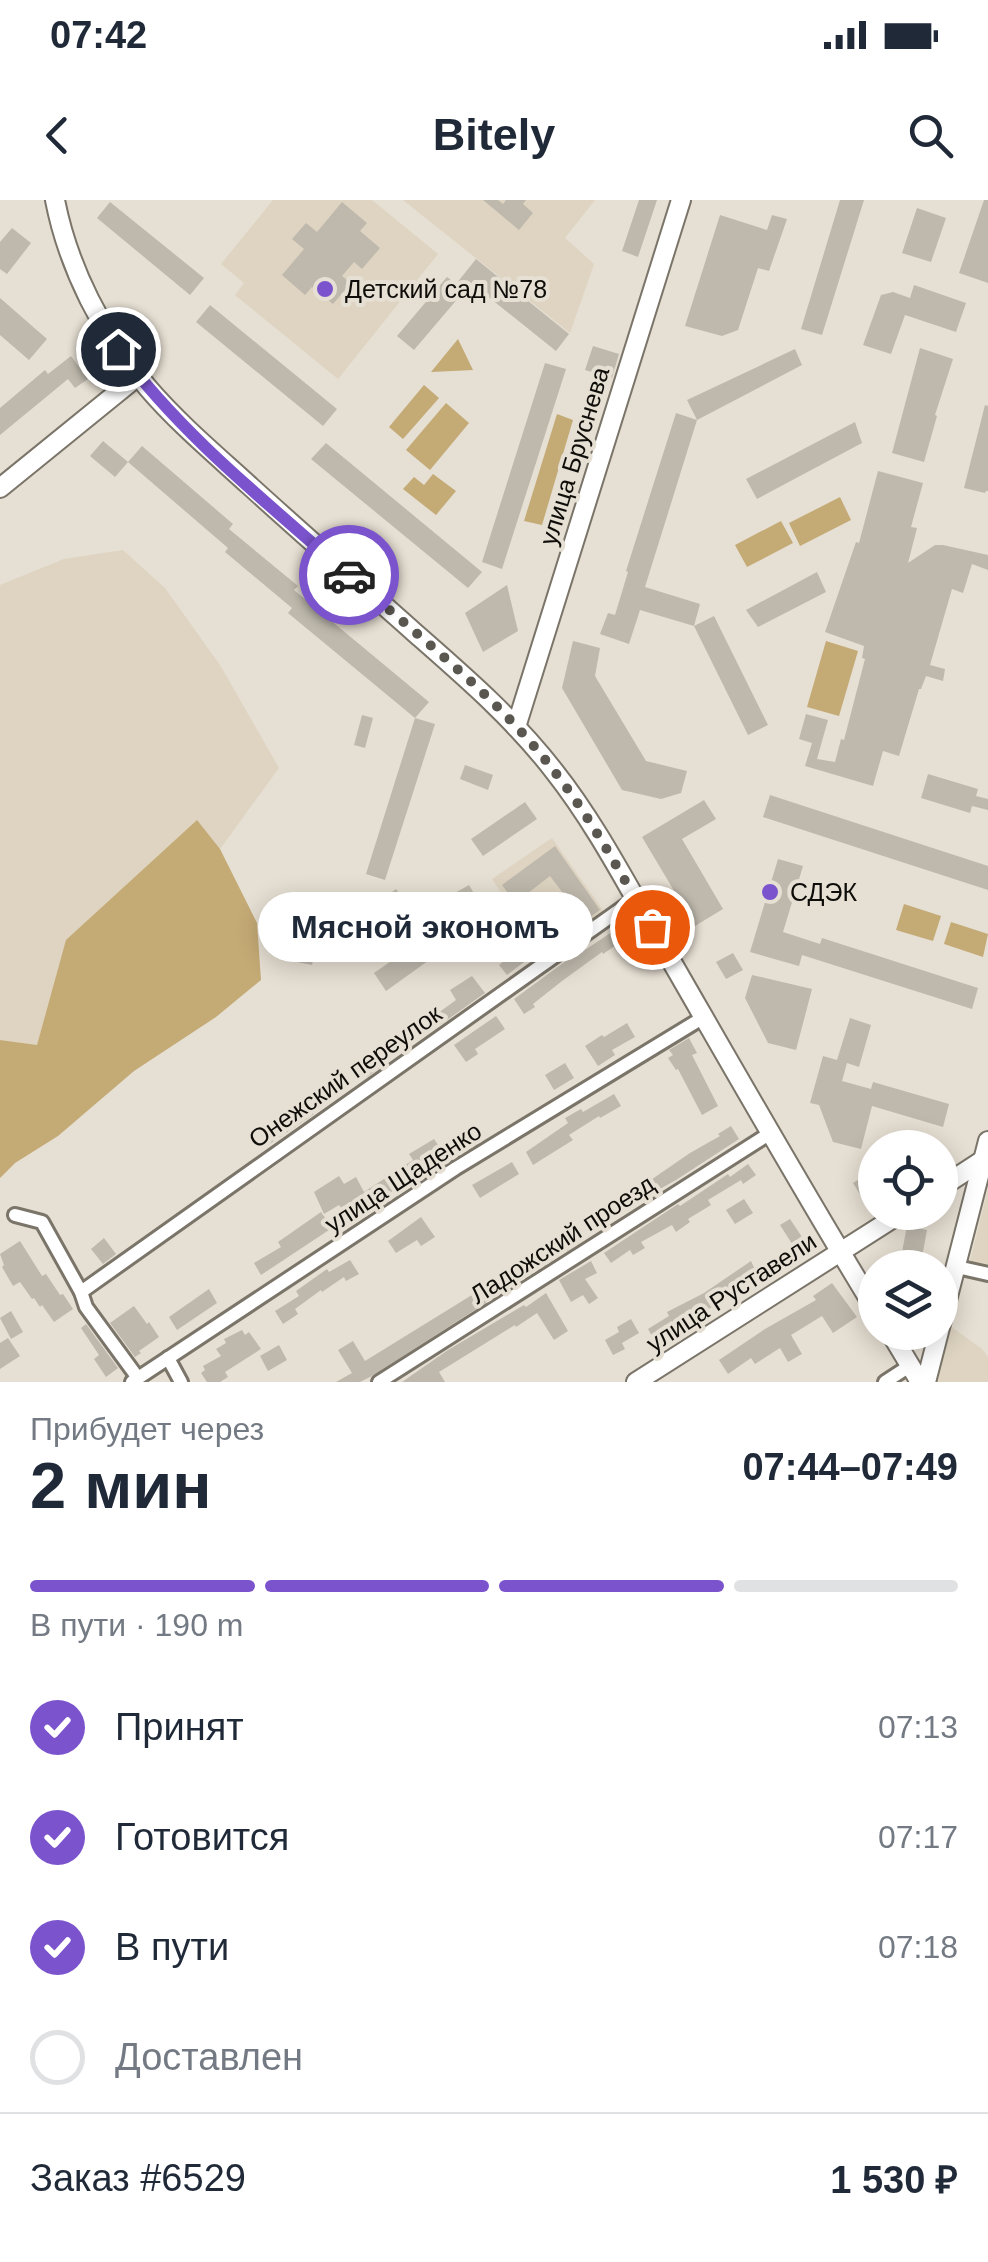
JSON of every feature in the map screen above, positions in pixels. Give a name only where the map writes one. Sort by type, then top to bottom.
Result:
[{"type":"main road","points":[[54,200],[84,284],[118,349],[138,376],[196,436],[516,726],[568,790],[858,1280]]},
{"type":"main road","name":"улица Бруснева","points":[[516,726],[681,200]]},
{"type":"main road","points":[[0,488],[138,376]]},
{"type":"main road","points":[[958,1264],[988,1141]]},
{"type":"main road","points":[[958,1176],[983,1160]]},
{"type":"main road","name":"улица Руставели","points":[[636,1382],[874,1230]]},
{"type":"main road","points":[[901,1350],[923,1382]]},
{"type":"main road","points":[[923,1382],[933,1350]]},
{"type":"street","name":"Онежский переулок","points":[[81,1292],[635,898]]},
{"type":"street","name":"улица Щаденко","points":[[135,1380],[456,1168],[704,1017]]},
{"type":"street","name":"Ладожский проезд","points":[[379,1382],[769,1134]]},
{"type":"street","points":[[15,1215],[42,1222],[86,1307],[135,1380]]},
{"type":"street","points":[[958,1268],[988,1274]]},
{"type":"street","points":[[168,1358],[181,1382]]},
{"type":"street","points":[[885,1382],[910,1365]]},
{"type":"shaded area","name":"Детский сад №78","points":[[273,200],[372,200],[438,254],[338,379],[235,295],[244,283],[221,264]]},
{"type":"shaded area","points":[[403,200],[595,200],[565,238],[594,264],[570,333]]},
{"type":"shaded area","points":[[458,339],[473,370],[431,372]]},
{"type":"shaded area","points":[[424,385],[439,398],[403,439],[389,427]]},
{"type":"shaded area","points":[[446,403],[469,423],[430,470],[406,450]]},
{"type":"shaded area","points":[[557,414],[573,420],[542,525],[524,521]]},
{"type":"shaded area","points":[[433,474],[456,491],[436,515],[403,489],[414,477],[424,485]]},
{"type":"shaded area","points":[[840,497],[851,520],[800,546],[789,523]]},
{"type":"shaded area","points":[[781,521],[793,543],[747,567],[735,545]]},
{"type":"shaded area","points":[[123,550],[165,588],[220,665],[279,768],[220,849],[196,821],[67,940],[37,1045],[0,1040],[0,585],[64,559]]},
{"type":"shaded area","points":[[826,641],[858,651],[839,716],[807,707]]},
{"type":"shaded area","points":[[197,820],[220,849],[257,923],[261,980],[216,1017],[134,1071],[58,1136],[15,1163],[0,1178],[0,1040],[37,1045],[66,940]]},
{"type":"shaded area","points":[[552,838],[604,912],[551,950],[539,950],[492,879]]},
{"type":"shaded area","points":[[904,904],[941,916],[933,941],[896,930]]},
{"type":"shaded area","points":[[951,922],[988,934],[983,957],[944,944]]},
{"type":"shaded area","points":[[988,1189],[988,1266],[970,1261]]},
{"type":"shaded area","points":[[958,1332],[988,1357],[988,1382],[936,1382],[944,1350],[958,1350]]},
{"type":"building","points":[[483,200],[503,204],[506,200],[526,200],[523,204],[533,213],[519,230]]},
{"type":"building","points":[[639,200],[657,200],[638,257],[622,251]]},
{"type":"building","points":[[840,200],[864,200],[822,335],[801,329]]},
{"type":"building","points":[[984,200],[988,200],[988,283],[959,273]]},
{"type":"building","points":[[110,202],[204,278],[190,295],[97,218]]},
{"type":"building","points":[[342,202],[367,223],[360,231],[380,248],[362,269],[354,262],[342,276],[351,283],[333,304],[312,287],[305,295],[282,275],[304,249],[292,239],[306,223],[317,232]]},
{"type":"building","points":[[917,208],[946,218],[931,262],[902,253]]},
{"type":"building","points":[[720,215],[767,230],[772,215],[787,219],[769,271],[758,268],[738,330],[722,336],[685,326]]},
{"type":"building","points":[[12,228],[31,243],[7,274],[0,269],[0,242]]},
{"type":"building","points":[[476,259],[569,334],[556,351],[471,283],[414,350],[397,336],[447,277],[456,284]]},
{"type":"building","points":[[914,285],[966,303],[956,332],[905,315],[891,354],[863,345],[881,295],[893,292],[910,298]]},
{"type":"building","points":[[0,298],[47,339],[29,360],[0,335]]},
{"type":"building","points":[[210,305],[337,409],[323,426],[196,322]]},
{"type":"building","points":[[593,346],[619,354],[612,378],[585,370]]},
{"type":"building","points":[[920,348],[953,359],[924,462],[892,453]]},
{"type":"building","points":[[795,349],[802,365],[697,420],[687,400]]},
{"type":"building","points":[[71,356],[88,379],[75,388],[68,379],[0,435],[0,408],[45,370],[48,374]]},
{"type":"building","points":[[545,363],[566,369],[502,569],[482,562]]},
{"type":"building","points":[[985,405],[988,491],[985,493],[964,488]]},
{"type":"building","points":[[676,413],[697,420],[645,587],[700,604],[694,626],[640,610],[629,644],[600,634],[608,613],[615,615]]},
{"type":"building","points":[[855,422],[862,443],[757,499],[746,479]]},
{"type":"building","points":[[103,441],[128,462],[115,477],[90,456]]},
{"type":"building","points":[[326,443],[482,572],[468,588],[311,459]]},
{"type":"building","points":[[142,446],[233,524],[229,529],[298,586],[294,590],[429,702],[415,718],[288,613],[292,608],[128,462]]},
{"type":"building","points":[[878,471],[923,483],[911,527],[917,528],[908,563],[935,545],[943,545],[988,555],[988,570],[972,564],[963,593],[952,589],[930,665],[945,669],[943,681],[926,676],[899,756],[883,751],[873,786],[805,766],[812,743],[799,739],[806,714],[828,720],[817,759],[835,762],[841,739],[844,740],[865,659],[864,646],[825,632],[856,542],[859,543]]},
{"type":"building","points":[[817,572],[826,592],[758,627],[746,610]]},
{"type":"building","points":[[507,585],[518,631],[483,652],[465,613]]},
{"type":"building","points":[[714,616],[768,725],[748,735],[694,626]]},
{"type":"building","points":[[573,641],[600,648],[595,676],[646,761],[687,771],[681,793],[661,799],[622,790],[562,688]]},
{"type":"building","points":[[362,715],[373,718],[365,748],[354,745]]},
{"type":"building","points":[[415,718],[435,724],[385,880],[366,874]]},
{"type":"building","points":[[465,765],[493,775],[488,790],[460,779]]},
{"type":"building","points":[[928,774],[978,789],[976,796],[988,799],[988,810],[972,806],[970,813],[921,798]]},
{"type":"building","points":[[770,795],[988,866],[988,890],[763,817]]},
{"type":"building","points":[[704,800],[716,819],[682,839],[723,909],[695,926],[642,837]]},
{"type":"building","points":[[525,802],[537,819],[483,856],[471,839]]},
{"type":"building","points":[[555,846],[600,910],[507,975],[499,965],[538,937],[535,931],[572,905],[550,876],[515,903],[502,885]]},
{"type":"building","points":[[778,859],[803,866],[783,932],[820,944],[822,938],[978,988],[972,1009],[802,955],[799,966],[750,952]]},
{"type":"building","points":[[469,885],[482,907],[460,921],[446,898]]},
{"type":"building","points":[[396,889],[409,907],[356,945],[343,928]]},
{"type":"building","points":[[299,904],[311,906],[309,917],[321,919],[312,965],[277,958],[285,913],[297,915]]},
{"type":"building","points":[[612,932],[619,943],[562,981],[524,1014],[514,999]]},
{"type":"building","points":[[427,936],[439,953],[386,991],[374,973]]},
{"type":"building","points":[[733,953],[743,970],[726,979],[716,962]]},
{"type":"building","points":[[752,975],[812,989],[796,1050],[768,1043],[745,998]]},
{"type":"building","points":[[472,976],[485,993],[440,1025],[434,1016],[456,1000],[450,990]]},
{"type":"building","points":[[496,1016],[505,1029],[475,1049],[478,1054],[466,1062],[454,1045]]},
{"type":"building","points":[[850,1018],[871,1025],[859,1067],[847,1063],[842,1081],[871,1089],[873,1082],[949,1104],[943,1127],[872,1106],[866,1130],[858,1130],[858,1148],[833,1142],[819,1105],[810,1103],[823,1056],[837,1060]]},
{"type":"building","points":[[627,1023],[635,1037],[612,1050],[615,1055],[598,1066],[585,1046]]},
{"type":"building","points":[[689,1038],[697,1053],[692,1055],[718,1106],[702,1115],[668,1058],[673,1055],[669,1050]]},
{"type":"building","points":[[378,1052],[386,1063],[367,1077],[359,1066]]},
{"type":"building","points":[[565,1063],[574,1078],[554,1090],[545,1075]]},
{"type":"building","points":[[614,1094],[621,1106],[569,1135],[573,1140],[533,1165],[526,1152],[568,1123],[565,1118]]},
{"type":"building","points":[[306,1104],[314,1114],[268,1145],[261,1135]]},
{"type":"building","points":[[731,1126],[739,1139],[591,1234],[583,1221]]},
{"type":"building","points":[[434,1139],[446,1157],[349,1219],[339,1205],[324,1214],[314,1192],[339,1176],[344,1184],[356,1177],[364,1192],[413,1160],[409,1154]]},
{"type":"building","points":[[512,1162],[519,1174],[480,1198],[472,1185]]},
{"type":"building","points":[[748,1164],[756,1175],[708,1200],[711,1205],[676,1232],[672,1225],[641,1242],[645,1248],[633,1255],[630,1250],[611,1263],[604,1253],[678,1204]]},
{"type":"building","points":[[744,1199],[753,1213],[735,1224],[726,1210]]},
{"type":"building","points":[[321,1212],[332,1228],[261,1275],[254,1263],[281,1247],[278,1242]]},
{"type":"building","points":[[421,1217],[435,1237],[421,1246],[417,1240],[396,1253],[388,1241]]},
{"type":"building","points":[[790,1219],[806,1243],[796,1250],[780,1225]]},
{"type":"building","points":[[569,1226],[579,1243],[372,1376],[360,1382],[336,1382],[352,1373],[338,1350],[353,1341],[365,1361],[558,1242],[554,1236]]},
{"type":"building","points":[[906,1230],[927,1230],[923,1250],[902,1250]]},
{"type":"building","points":[[104,1238],[116,1254],[103,1264],[91,1249]]},
{"type":"building","points":[[20,1241],[42,1276],[46,1274],[73,1309],[54,1322],[20,1282],[13,1286],[2,1267],[0,1254]]},
{"type":"building","points":[[350,1260],[359,1274],[346,1281],[344,1277],[321,1290],[295,1309],[298,1314],[283,1324],[275,1311],[299,1296],[296,1291],[327,1269],[329,1272]]},
{"type":"building","points":[[591,1261],[597,1273],[585,1279],[598,1298],[589,1304],[583,1295],[571,1302],[559,1280]]},
{"type":"building","points":[[751,1261],[758,1276],[656,1343],[648,1329],[669,1316],[667,1312]]},
{"type":"building","points":[[832,1283],[857,1317],[833,1333],[822,1316],[791,1335],[802,1354],[788,1362],[780,1348],[755,1364],[751,1358],[728,1374],[719,1360],[816,1300],[813,1296]]},
{"type":"building","points":[[209,1289],[217,1303],[177,1330],[169,1317]]},
{"type":"building","points":[[546,1293],[568,1331],[554,1340],[537,1313],[439,1372],[445,1382],[402,1382],[448,1350]]},
{"type":"building","points":[[134,1306],[159,1337],[135,1357],[110,1323]]},
{"type":"building","points":[[11,1311],[23,1332],[11,1339],[0,1318]]},
{"type":"building","points":[[631,1319],[639,1333],[622,1343],[625,1349],[613,1355],[605,1340]]},
{"type":"building","points":[[86,1324],[118,1368],[106,1377],[94,1359],[99,1355],[81,1328]]},
{"type":"building","points":[[242,1330],[245,1335],[249,1332],[261,1349],[225,1372],[228,1377],[220,1382],[207,1382],[201,1373],[205,1370],[203,1366],[221,1356],[216,1349],[226,1343],[224,1339]]},
{"type":"building","points":[[8,1338],[20,1356],[0,1369],[0,1343]]},
{"type":"building","points":[[279,1345],[287,1360],[268,1371],[260,1356]]},
{"type":"way so far","points":[[349,575],[464,676],[554,770],[652,927]]},
{"type":"place","name":"Детский сад №78","points":[[325,289]]},
{"type":"place","name":"СДЭК","points":[[770,892]]},
{"type":"place","name":"Мясной экономъ","points":[[652,927]]},
{"type":"route","points":[[118,349],[183,424],[349,575]]}]
